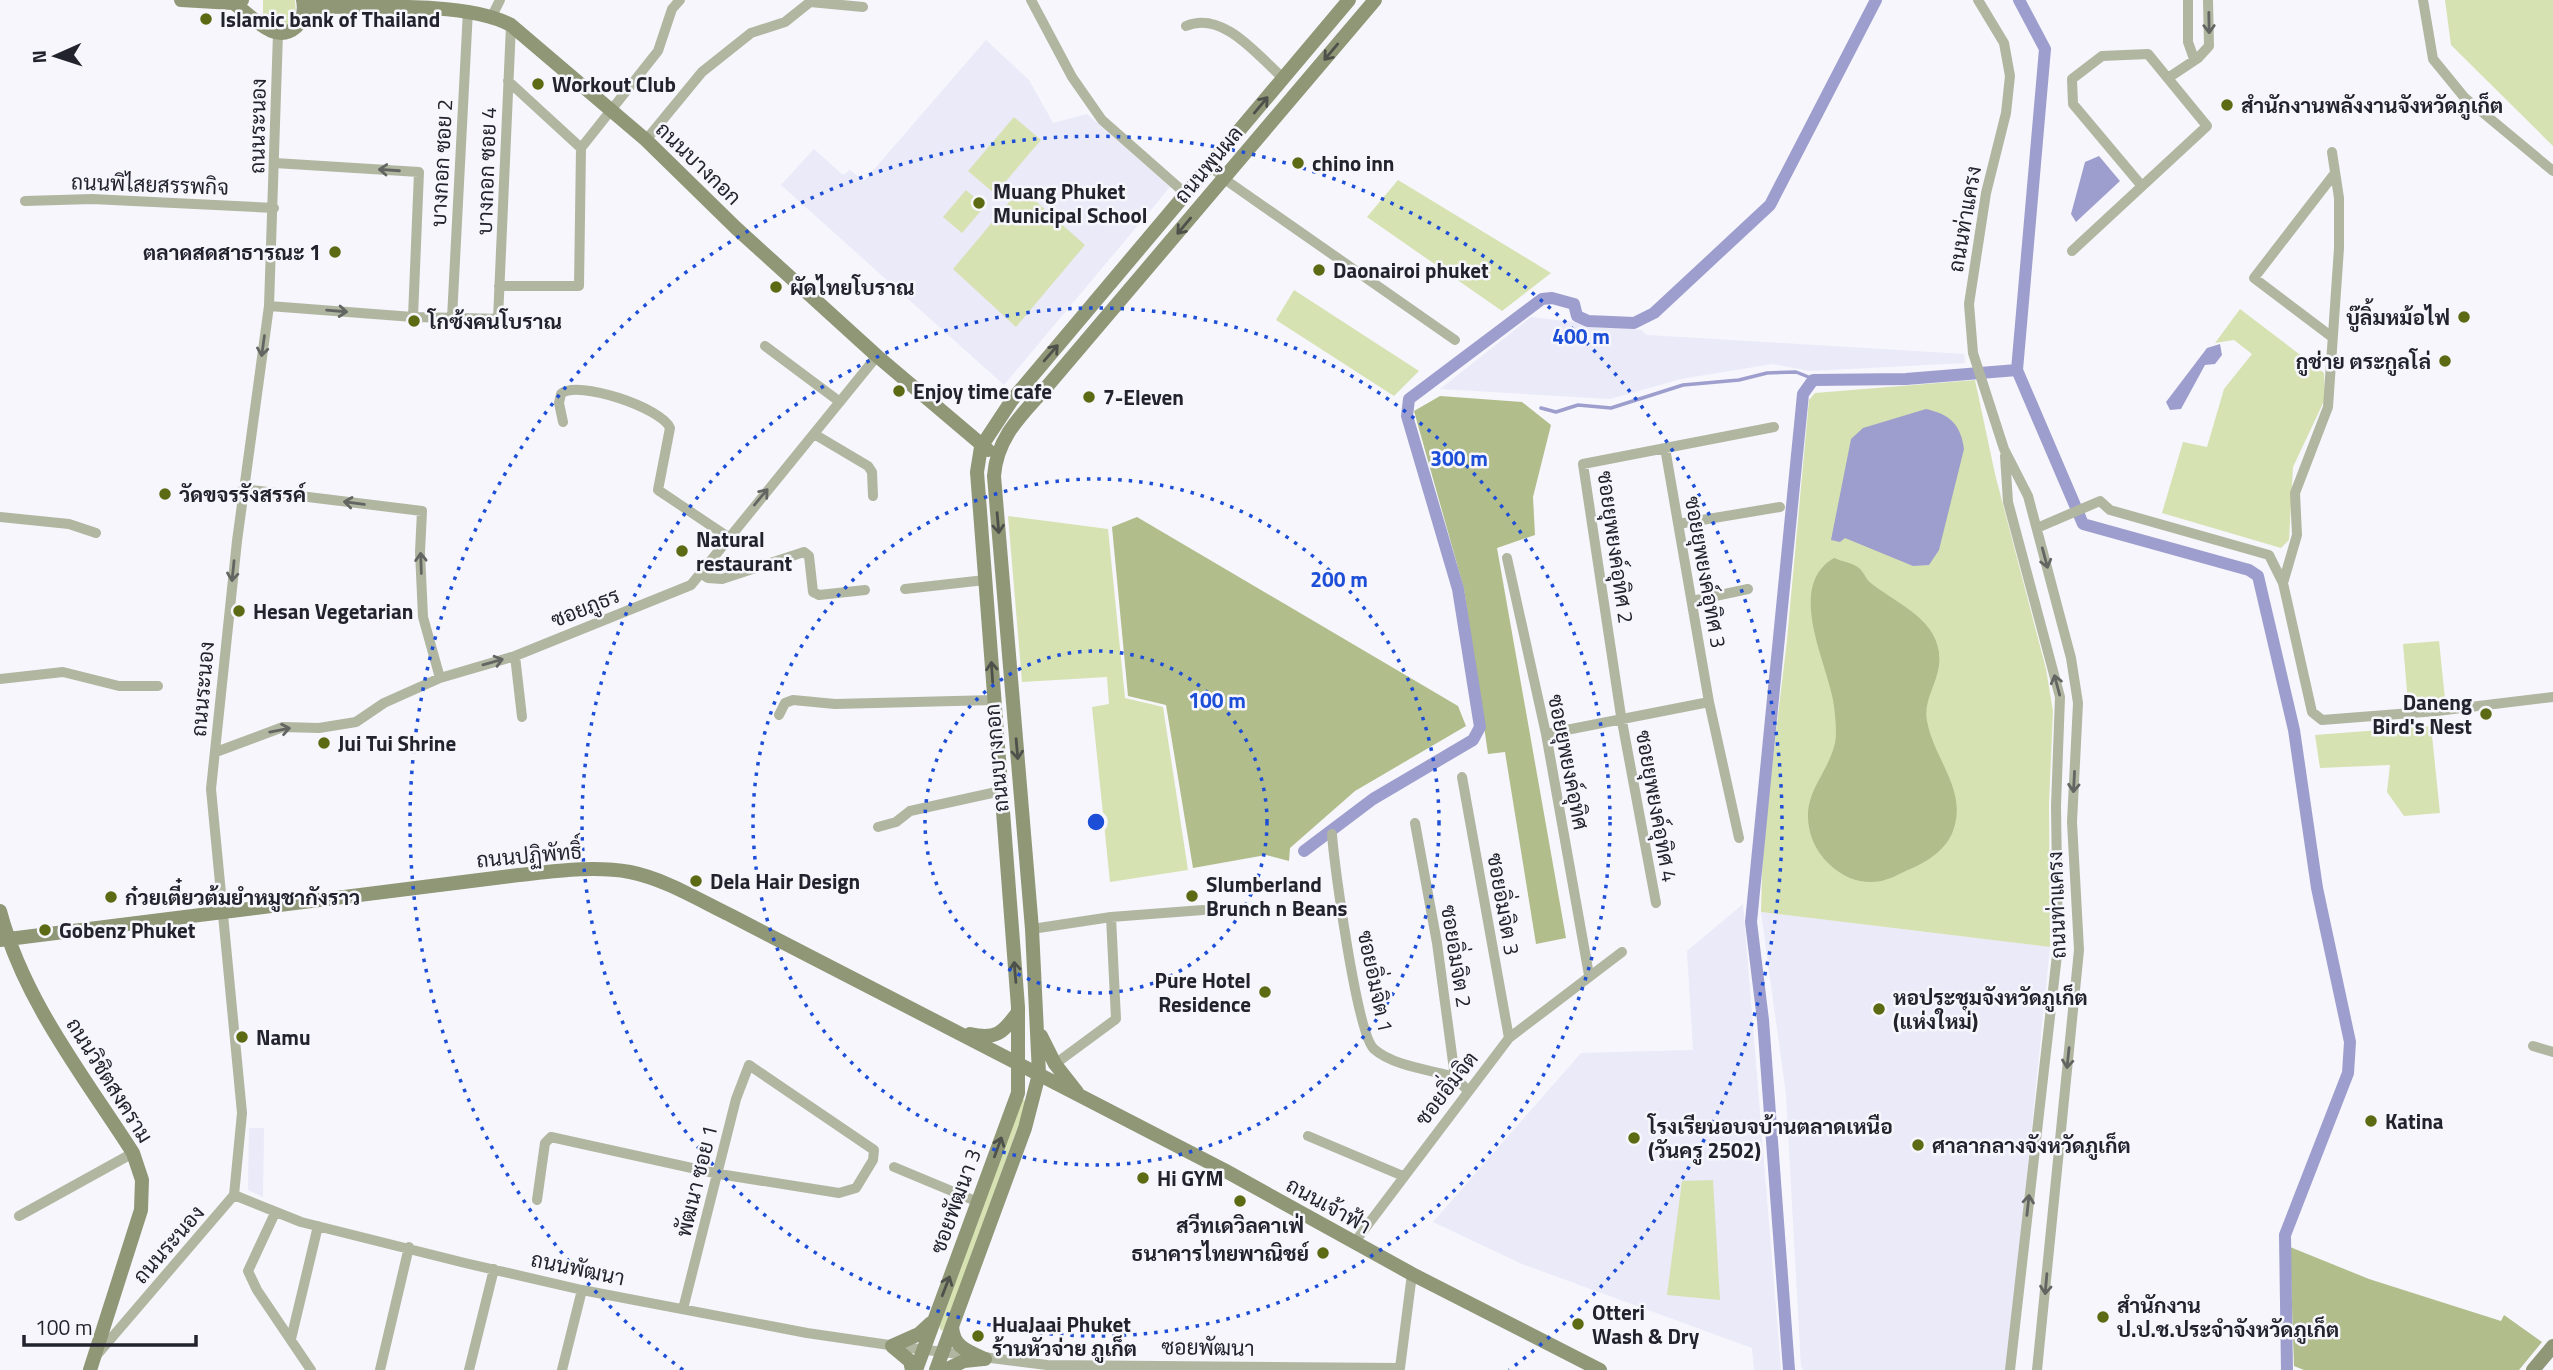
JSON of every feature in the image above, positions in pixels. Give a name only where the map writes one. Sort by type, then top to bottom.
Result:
[{"type":"main road","points":[[181,0],[238,2],[269,31],[278,33],[286,33],[300,23],[303,4]]},
{"type":"main road","name":"ถนนพูนผล","points":[[981,447],[1012,400],[1349,0]]},
{"type":"main road","name":"ถนนพูนผล","points":[[996,455],[1012,427],[1375,0]]},
{"type":"main road","name":"ถนนบางกอก","points":[[303,4],[468,10],[492,16],[511,25],[646,140],[736,228],[877,356],[981,447],[996,455],[994,476],[1031,929],[1039,1074]]},
{"type":"main road","name":"ถนนบางกอก","points":[[981,447],[977,472],[1020,1065]]},
{"type":"main road","name":"ถนนปฏิพัทธิ์","points":[[4,939],[574,870],[630,872],[669,886],[730,915],[1039,1074]]},
{"type":"main road","name":"ถนนวิชิตสงคราม","points":[[0,911],[4,939],[33,998],[134,1153],[142,1180],[141,1210],[92,1364]]},
{"type":"main road","points":[[948,1029],[984,1037],[1004,1031],[1018,1013]]},
{"type":"main road","points":[[1036,1025],[1055,1064],[1082,1097]]},
{"type":"main road","name":"ซอยพัฒนา 3","points":[[914,1370],[1018,1093],[1020,1065]]},
{"type":"main road","name":"ซอยพัฒนา 3","points":[[936,1370],[1025,1128],[1039,1074]]},
{"type":"main road","name":"ถนนเจ้าฟ้า","points":[[1039,1074],[1412,1274],[1600,1370]]},
{"type":"main road","points":[[914,1370],[910,1361],[892,1346],[926,1330],[933,1320]]},
{"type":"main road","points":[[952,1325],[953,1339],[958,1345],[985,1359]]},
{"type":"main road","points":[[2533,1370],[2553,1346]]},
{"type":"main road","points":[[945,1370],[964,1361],[985,1359]]},
{"type":"street","points":[[492,16],[500,0]]},
{"type":"street","points":[[499,286],[579,286],[581,148],[613,112],[659,51],[672,9],[680,0]]},
{"type":"street","points":[[1031,0],[1072,77],[1102,120],[1186,194]]},
{"type":"street","name":"ถนนท่าแครง","points":[[1978,0],[2004,43],[2010,76],[2006,113],[1986,193],[1969,304],[1973,353],[2004,449],[2028,496],[2071,659],[2078,703],[2072,822],[2079,950],[2037,1370]]},
{"type":"street","points":[[2188,0],[2188,42],[2193,55],[2198,58]]},
{"type":"street","points":[[2168,78],[2198,58],[2209,46],[2208,0]]},
{"type":"street","points":[[2423,0],[2433,59],[2464,97],[2553,171]]},
{"type":"street","points":[[646,140],[702,72],[751,33],[785,22],[810,2],[863,7]]},
{"type":"street","name":"บางกอก ซอย 2","points":[[452,318],[468,10]]},
{"type":"street","points":[[1186,26],[1199,21],[1214,24],[1240,39],[1283,78]]},
{"type":"street","name":"บางกอก ซอย 4","points":[[452,318],[502,319],[499,286],[511,25]]},
{"type":"street","name":"ถนนระนอง","points":[[92,1364],[234,1195],[240,1158],[242,1113],[211,789],[243,489],[269,306],[278,33]]},
{"type":"street","points":[[2072,251],[2207,126],[2148,54],[2102,56],[2071,79],[2073,104],[2141,186]]},
{"type":"street","points":[[508,81],[581,148]]},
{"type":"street","points":[[2283,583],[2297,535],[2295,494],[2328,407],[2339,248],[2339,198],[2332,152]]},
{"type":"street","points":[[275,163],[419,172],[413,317]]},
{"type":"street","points":[[1210,166],[1455,340]]},
{"type":"street","points":[[2332,337],[2254,278],[2335,173]]},
{"type":"street","name":"ถนนพิไสยสรรพกิจ","points":[[25,201],[92,199],[274,208]]},
{"type":"street","points":[[269,306],[452,318]]},
{"type":"street","points":[[765,346],[840,402]]},
{"type":"street","name":"ซอยภูธร","points":[[216,752],[283,727],[319,728],[356,722],[384,703],[440,678],[515,656],[691,585],[877,356]]},
{"type":"street","points":[[563,422],[559,403],[561,394],[573,388],[649,408],[664,418],[670,428],[658,490],[728,537]]},
{"type":"street","points":[[1665,448],[1774,427]]},
{"type":"street","points":[[814,434],[868,466],[872,471],[873,496]]},
{"type":"street","name":"ซอยยุพยงค์อุทิศ 3","points":[[1665,448],[1709,702],[1739,838]]},
{"type":"street","name":"ซอยยุพยงค์อุทิศ 2","points":[[1621,716],[1583,464],[1665,448]]},
{"type":"street","name":"ถนนท่าแครง","points":[[2004,449],[2008,502],[2060,697],[2056,806],[2058,946],[2010,1370]]},
{"type":"street","points":[[243,489],[422,511],[423,617],[440,678]]},
{"type":"street","points":[[2037,528],[2100,501],[2110,510],[2269,555],[2283,583],[2312,712],[2322,720],[2437,711],[2553,697]]},
{"type":"street","points":[[1678,524],[1780,507]]},
{"type":"street","points":[[0,517],[69,524],[96,533]]},
{"type":"street","points":[[700,573],[708,578],[722,579],[804,552],[809,556],[813,592],[819,595],[866,590]]},
{"type":"street","name":"ซอยยุพยงค์อุทิศ","points":[[1507,558],[1546,734],[1589,975]]},
{"type":"street","points":[[905,589],[985,580]]},
{"type":"street","points":[[1692,601],[1748,589]]},
{"type":"street","points":[[515,656],[522,717]]},
{"type":"street","points":[[0,679],[62,672],[118,686],[158,685]]},
{"type":"street","points":[[779,715],[785,703],[793,701],[835,704],[994,700]]},
{"type":"street","points":[[1546,734],[1621,716],[1709,702]]},
{"type":"street","name":"ซอยยุพยงค์อุทิศ 4","points":[[1621,716],[1656,903]]},
{"type":"street","name":"ซอยอิ่มจิต 3","points":[[1462,777],[1509,1038]]},
{"type":"street","points":[[878,827],[895,822],[909,811],[1001,791]]},
{"type":"street","name":"ซอยอิ่มจิต 2","points":[[1415,823],[1437,943],[1455,1077]]},
{"type":"street","name":"ซอยอิ่มจิต 1","points":[[1332,834],[1337,890],[1366,1039],[1385,1057],[1455,1077]]},
{"type":"street","points":[[2057,885],[2076,885]]},
{"type":"street","points":[[1031,929],[1111,917],[1203,911]]},
{"type":"street","points":[[1055,1064],[1116,1020],[1111,917]]},
{"type":"street","name":"ซอยอิ่มจิต","points":[[1354,1243],[1509,1038],[1622,952]]},
{"type":"street","points":[[2533,1046],[2553,1052]]},
{"type":"street","name":"พัฒนา ซอย 1","points":[[683,1309],[736,1099],[749,1065],[874,1150],[873,1160],[856,1188],[839,1193],[719,1174]]},
{"type":"street","points":[[1455,1077],[1468,1091]]},
{"type":"street","points":[[1308,1136],[1403,1176]]},
{"type":"street","points":[[537,1200],[545,1143],[551,1137],[719,1174]]},
{"type":"street","points":[[19,1216],[134,1153]]},
{"type":"street","points":[[894,1167],[978,1202]]},
{"type":"street","name":"ถนนพัฒนา","points":[[234,1195],[275,1213],[318,1226],[582,1290],[922,1350]]},
{"type":"street","points":[[275,1213],[248,1271],[257,1290],[312,1370]]},
{"type":"street","points":[[290,1339],[318,1226]]},
{"type":"street","points":[[380,1370],[409,1247]]},
{"type":"street","points":[[469,1370],[494,1269]]},
{"type":"street","name":"ซอยพัฒนา","points":[[922,1350],[1046,1364],[1226,1369],[1400,1368],[1412,1274]]},
{"type":"street","points":[[562,1370],[582,1290]]},
{"type":"street","name":"ถนนระนอง","points":[[111,1304],[117,1314],[135,1312]]},
{"type":"shaded area","name":"Muang Phuket Municipal School","points":[[986,40],[1029,80],[1053,123],[1087,114],[1170,187],[1004,385],[781,185],[814,149],[843,175],[850,170],[864,181]]},
{"type":"shaded area","points":[[1531,317],[1641,330],[1647,335],[1964,354],[1965,363],[1810,371],[1772,364],[1681,379],[1610,399],[1440,389]]},
{"type":"shaded area","name":"โรงเรียนอบจบ้านตลาดเหนือ (วันครู 2502)","points":[[1743,904],[1781,1370],[1754,1370],[1752,1348],[1522,1264],[1433,1222],[1581,1053],[1693,1050],[1687,951]]},
{"type":"shaded area","points":[[1761,912],[2050,947],[2007,1370],[1804,1370],[1801,1367],[1786,1095]]},
{"type":"shaded area","points":[[249,1128],[264,1128],[263,1197],[248,1190]]},
{"type":"green space","points":[[263,0],[295,0],[296,15],[289,24],[278,27],[263,19]]},
{"type":"green space","points":[[2445,0],[2553,0],[2553,146],[2451,45]]},
{"type":"green space","points":[[1014,117],[1041,140],[995,194],[968,171]]},
{"type":"green space","points":[[1398,180],[1551,273],[1502,311],[1367,217]]},
{"type":"green space","points":[[1021,188],[1085,245],[1016,327],[953,269]]},
{"type":"green space","points":[[966,190],[985,206],[962,233],[943,217]]},
{"type":"green space","points":[[1294,290],[1419,371],[1394,396],[1276,320]]},
{"type":"green space","points":[[2240,309],[2324,373],[2325,399],[2293,467],[2289,540],[2281,548],[2162,513],[2183,442],[2207,447],[2224,389],[2252,354],[2234,340],[2215,343]]},
{"type":"green space","points":[[1975,380],[1995,474],[2046,669],[2053,711],[2049,804],[2050,947],[1761,912],[1763,841],[1787,640],[1809,400],[1815,393]]},
{"type":"green space","points":[[1440,396],[1522,402],[1551,425],[1533,497],[1535,535],[1497,548],[1566,938],[1536,944],[1505,752],[1488,754],[1464,589],[1414,411]]},
{"type":"green space","points":[[1008,516],[1108,529],[1125,698],[1163,707],[1188,870],[1110,882],[1092,707],[1109,704],[1107,677],[1022,682]]},
{"type":"green space","points":[[1137,517],[1458,706],[1466,726],[1355,791],[1290,848],[1289,861],[1266,855],[1193,868],[1166,705],[1128,696],[1112,527]]},
{"type":"green space","points":[[1834,558],[1859,568],[1870,582],[1918,616],[1934,637],[1939,650],[1938,672],[1926,714],[1936,749],[1953,788],[1956,816],[1953,831],[1941,850],[1929,859],[1881,881],[1857,880],[1836,870],[1814,843],[1808,819],[1811,797],[1830,758],[1836,737],[1833,700],[1813,624],[1811,605],[1813,586],[1820,570]]},
{"type":"green space","points":[[2439,641],[2445,699],[2408,703],[2403,644]]},
{"type":"green space","points":[[2431,726],[2440,813],[2404,816],[2387,792],[2390,765],[2320,768],[2315,735]]},
{"type":"green space","points":[[1024,1099],[1026,1104],[945,1328],[941,1331],[939,1325],[1019,1103]]},
{"type":"green space","points":[[1713,1180],[1720,1300],[1667,1295],[1682,1181]]},
{"type":"green space","points":[[2290,1247],[2369,1279],[2501,1321],[2504,1315],[2542,1342],[2519,1370],[2304,1370],[2294,1366]]},
{"type":"water","points":[[2099,156],[2120,181],[2076,222],[2071,214],[2085,162]]},
{"type":"water","points":[[2220,344],[2222,355],[2215,364],[2205,365],[2181,409],[2170,410],[2166,402],[2207,348]]},
{"type":"water","points":[[1926,409],[1947,417],[1957,427],[1964,449],[1939,550],[1929,565],[1913,566],[1845,538],[1840,542],[1831,540],[1851,439],[1863,428]]},
{"type":"waterway","points":[[1304,851],[1373,799],[1473,740],[1480,727],[1458,589],[1407,416],[1409,399],[1542,299],[1552,298],[1574,304],[1577,316],[1588,321],[1634,323],[1654,313],[1770,205],[1876,0]]},
{"type":"waterway","points":[[2019,0],[2045,49],[2017,370],[2083,524],[2249,570],[2258,576],[2294,730],[2317,888],[2350,1042],[2348,1073],[2285,1235],[2287,1370]]},
{"type":"waterway","points":[[1789,1370],[1763,1020],[1751,922],[1803,394],[1813,380],[1906,379],[2017,370]]},
{"type":"waterway","points":[[1541,408],[1556,412],[1578,405],[1611,408],[1683,385],[1739,380],[1767,373],[1796,372],[1816,380]]},
{"type":"place","name":"Islamic bank of Thailand","points":[[206,19]]},
{"type":"place","name":"Workout Club","points":[[538,84]]},
{"type":"place","name":"สำนักงานพลังงานจังหวัดภูเก็ต","points":[[2227,105]]},
{"type":"place","name":"chino inn","points":[[1298,163]]},
{"type":"place","name":"Muang Phuket Municipal School","points":[[979,203]]},
{"type":"place","name":"ตลาดสดสาธารณะ 1","points":[[335,252]]},
{"type":"place","name":"Daonairoi phuket","points":[[1319,270]]},
{"type":"place","name":"ผัดไทยโบราณ","points":[[776,287]]},
{"type":"place","name":"บู๊ลิ้มหม้อไฟ","points":[[2464,317]]},
{"type":"place","name":"โกซ้งคนโบราณ","points":[[414,321]]},
{"type":"place","name":"กูช่าย ตระกูลโล่","points":[[2445,361]]},
{"type":"place","name":"Enjoy time cafe","points":[[899,391]]},
{"type":"place","name":"7-Eleven","points":[[1089,397]]},
{"type":"place","name":"วัดขจรรังสรรค์","points":[[165,494]]},
{"type":"place","name":"Natural restaurant","points":[[682,551]]},
{"type":"place","name":"Hesan Vegetarian","points":[[239,611]]},
{"type":"place","name":"Daneng Bird's Nest","points":[[2486,714]]},
{"type":"place","name":"Jui Tui Shrine","points":[[324,743]]},
{"type":"place","name":"Dela Hair Design","points":[[696,881]]},
{"type":"place","name":"Slumberland Brunch n Beans","points":[[1192,896]]},
{"type":"place","name":"ก๋วยเตี๋ยวต้มยำหมูชากังราว","points":[[111,897]]},
{"type":"place","name":"Gobenz Phuket","points":[[45,930]]},
{"type":"place","name":"Pure Hotel Residence","points":[[1265,992]]},
{"type":"place","name":"หอประชุมจังหวัดภูเก็ต (แห่งใหม่)","points":[[1879,1009]]},
{"type":"place","name":"Namu","points":[[242,1037]]},
{"type":"place","name":"Katina","points":[[2371,1121]]},
{"type":"place","name":"โรงเรียนอบจบ้านตลาดเหนือ (วันครู 2502)","points":[[1634,1138]]},
{"type":"place","name":"ศาลากลางจังหวัดภูเก็ต","points":[[1918,1145]]},
{"type":"place","name":"Hi GYM","points":[[1143,1178]]},
{"type":"place","name":"สวีทเดวิลคาเฟ่","points":[[1240,1201]]},
{"type":"place","name":"ธนาคารไทยพาณิชย์","points":[[1323,1253]]},
{"type":"place","name":"สำนักงาน ป.ป.ช.ประจำจังหวัดภูเก็ต","points":[[2103,1317]]},
{"type":"place","name":"Otteri Wash & Dry","points":[[1578,1324]]},
{"type":"place","name":"HuaJaai Phuket ร้านหัวจ่าย ภูเก็ต","points":[[978,1336]]}]
